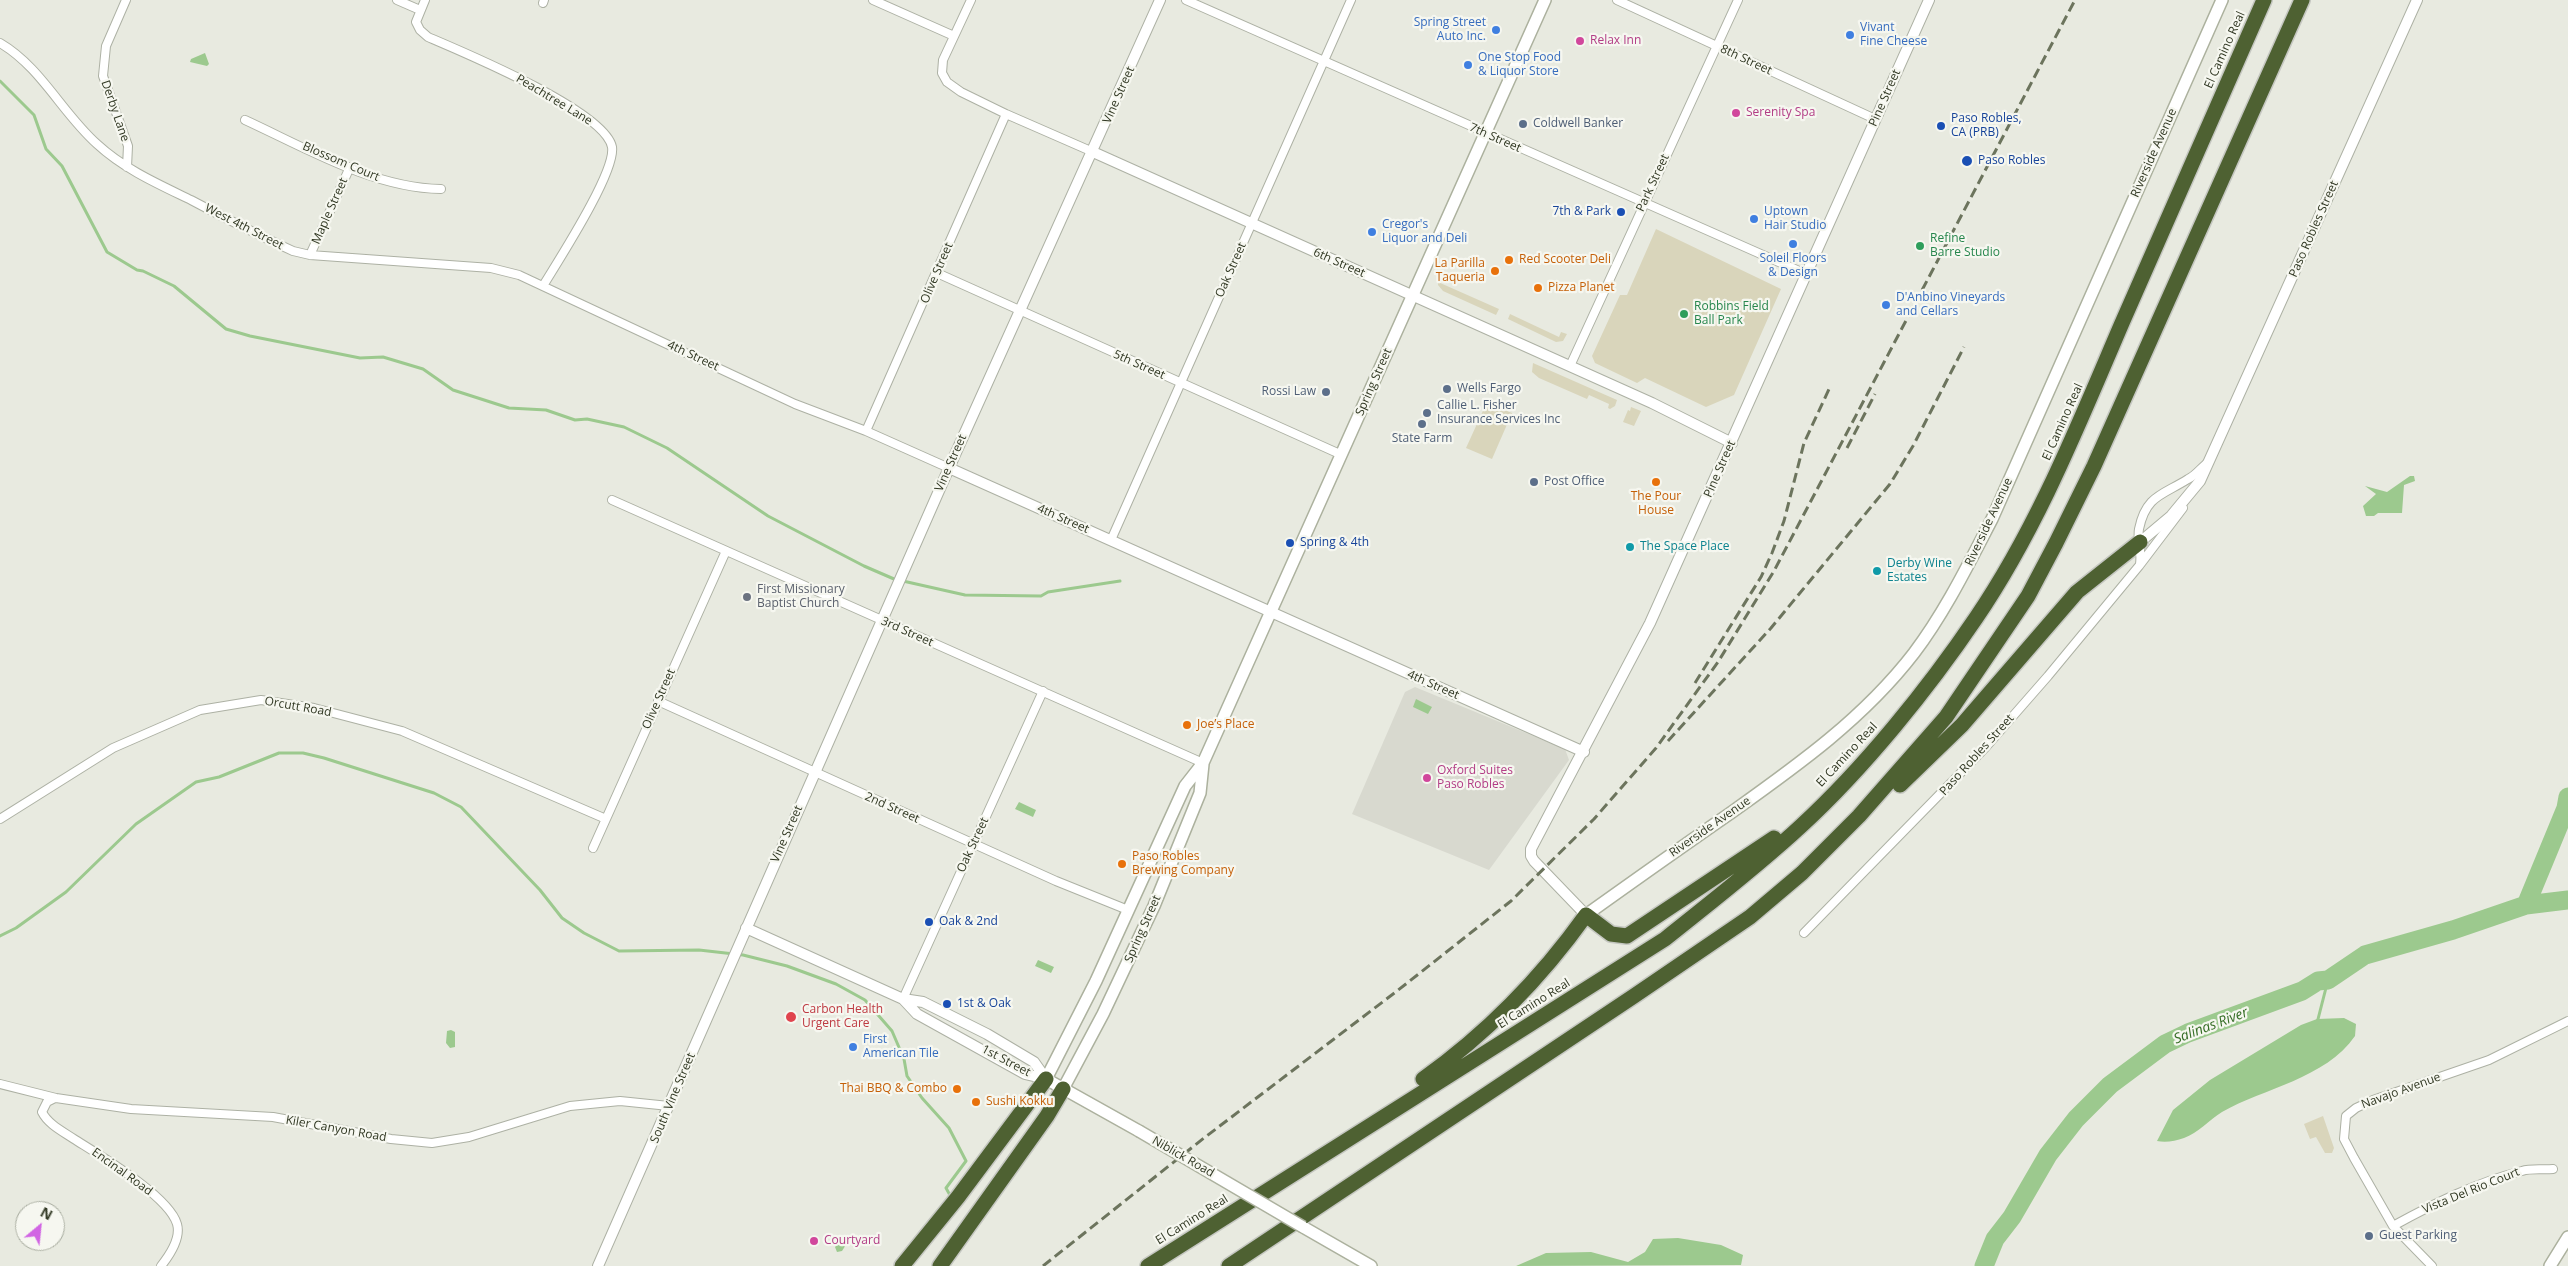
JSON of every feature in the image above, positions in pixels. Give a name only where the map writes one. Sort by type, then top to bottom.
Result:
[{"type":"highway","name":"El Camino Real","points":[[1148,1266],[1665,939],[1723,893],[1802,824],[1879,744],[1946,661],[1978,616],[2009,564],[2061,465],[2184,178],[2264,0]]},
{"type":"highway","points":[[1229,1266],[1750,917],[1802,873],[1859,816],[1946,717],[2028,596],[2094,466],[2302,0]]},
{"type":"highway","points":[[1859,816],[1894,791],[1962,725],[2077,592],[2140,542]]},
{"type":"highway","points":[[1290,1177],[1446,1063],[1475,1039],[1519,997],[1586,915],[1612,934],[1627,936],[1769,840],[1802,824]]},
{"type":"highway","points":[[902,1266],[958,1197],[1046,1079]]},
{"type":"highway","points":[[940,1266],[1042,1123],[1063,1089]]},
{"type":"main road","name":"Spring Street","points":[[1046,1079],[1096,981],[1185,786],[1203,763],[1545,0]]},
{"type":"main road","name":"Riverside Avenue","points":[[1586,915],[1798,765],[1844,727],[1877,695],[1914,653],[1962,576],[1992,519],[2222,0]]},
{"type":"main road","name":"Spring Street","points":[[1063,1089],[1103,1014],[1154,906],[1200,793],[1203,763]]},
{"type":"main road","name":"Niblick Road","points":[[1046,1079],[1371,1266]]},
{"type":"main road","points":[[2550,1266],[2568,1237]]},
{"type":"street","name":"Derby Lane","points":[[126,0],[106,46],[103,76],[128,146],[127,167]]},
{"type":"street","points":[[397,0],[420,10],[425,0]]},
{"type":"street","points":[[873,0],[954,36],[971,0]]},
{"type":"street","name":"Vine Street","points":[[746,928],[896,586],[1160,0]]},
{"type":"street","name":"7th Street","points":[[1186,0],[1485,134],[1806,274]]},
{"type":"street","name":"Oak Street","points":[[1111,540],[1351,0]]},
{"type":"street","name":"8th Street","points":[[1617,0],[1875,119]]},
{"type":"street","name":"Park Street","points":[[1570,366],[1738,0]]},
{"type":"street","name":"Pine Street","points":[[1586,915],[1531,856],[1538,834],[1584,752],[1650,623],[1929,0]]},
{"type":"street","name":"Paso Robles Street","points":[[1804,933],[1985,748],[2048,676],[2174,521],[2185,501],[2200,481],[2211,459],[2417,0]]},
{"type":"street","name":"Peachtree Lane","points":[[420,10],[416,22],[420,30],[428,37],[543,91],[597,126],[607,136],[612,148],[610,162],[591,204],[543,286]]},
{"type":"street","name":"6th Street","points":[[954,36],[941,68],[946,82],[961,92],[1006,114],[1570,366],[1732,443]]},
{"type":"street","name":"West 4th Street","points":[[0,43],[16,54],[40,78],[66,112],[97,144],[127,167],[277,244],[310,256],[491,268],[519,275],[543,286]]},
{"type":"street","name":"Olive Street","points":[[866,431],[1006,114]]},
{"type":"street","name":"Blossom Court","points":[[245,120],[350,167],[399,185],[441,189]]},
{"type":"street","name":"Maple Street","points":[[310,256],[350,167]]},
{"type":"street","name":"5th Street","points":[[937,273],[1342,455]]},
{"type":"street","name":"4th Street","points":[[543,286],[795,404],[866,431],[1584,752]]},
{"type":"street","name":"Paso Robles Street","points":[[2139,566],[2142,551],[2138,532],[2143,514],[2155,496],[2189,479],[2211,459]]},
{"type":"street","name":"3rd Street","points":[[612,500],[1203,763]]},
{"type":"street","name":"Paso Robles Street","points":[[2140,542],[2185,501]]},
{"type":"street","name":"Olive Street","points":[[593,848],[726,551]]},
{"type":"street","name":"Oak Street","points":[[903,999],[1043,691]]},
{"type":"street","name":"Orcutt Road","points":[[0,820],[105,753],[130,740],[200,710],[261,700],[314,708],[402,731],[606,819]]},
{"type":"street","name":"2nd Street","points":[[658,701],[973,844],[1128,910]]},
{"type":"street","name":"South Vine Street","points":[[598,1266],[746,928]]},
{"type":"street","name":"1st Street","points":[[746,928],[903,999],[917,1014],[1026,1074],[1046,1079]]},
{"type":"street","name":"Navajo Avenue","points":[[2432,1266],[2393,1226],[2344,1139],[2346,1116],[2356,1108],[2373,1100],[2489,1060],[2568,1021]]},
{"type":"street","name":"Kiler Canyon Road","points":[[0,1084],[56,1098],[131,1109],[273,1117],[392,1139],[432,1143],[469,1137],[570,1106],[620,1102],[669,1106]]},
{"type":"street","name":"Encinal Road","points":[[56,1098],[46,1102],[42,1112],[51,1124],[126,1173],[164,1203],[171,1212],[177,1224],[177,1234],[172,1249],[161,1266]]},
{"type":"street","name":"Vista Del Rio Court","points":[[2393,1226],[2426,1208],[2491,1181],[2524,1170],[2553,1170]]},
{"type":"shaded area","points":[[205,53],[209,64],[207,66],[190,62],[191,59]]},
{"type":"shaded area","points":[[1656,229],[1781,289],[1734,395],[1706,407],[1645,378],[1637,383],[1595,363],[1592,356],[1620,295],[1627,295]]},
{"type":"shaded area","points":[[1438,282],[1499,309],[1496,315],[1443,291]]},
{"type":"shaded area","points":[[1510,314],[1559,337],[1561,332],[1567,334],[1563,341],[1556,342],[1508,319]]},
{"type":"shaded area","points":[[1533,363],[1617,400],[1615,406],[1610,409],[1608,408],[1609,404],[1589,395],[1587,399],[1539,378],[1532,372]]},
{"type":"shaded area","points":[[1487,402],[1512,413],[1492,459],[1466,448]]},
{"type":"shaded area","points":[[1631,407],[1641,411],[1634,426],[1623,422]]},
{"type":"shaded area","points":[[2410,476],[2414,476],[2415,481],[2404,485],[2402,513],[2378,513],[2374,516],[2366,516],[2363,506],[2376,494],[2365,486],[2387,492]]},
{"type":"shaded area","points":[[1415,687],[1565,749],[1569,760],[1489,870],[1352,814],[1405,692]]},
{"type":"shaded area","points":[[1416,699],[1432,707],[1428,714],[1413,707]]},
{"type":"shaded area","points":[[1019,802],[1036,810],[1033,817],[1015,809]]},
{"type":"shaded area","points":[[1038,960],[1054,967],[1051,973],[1035,966]]},
{"type":"shaded area","points":[[2344,1018],[2356,1024],[2355,1036],[2342,1051],[2327,1063],[2311,1073],[2222,1112],[2189,1136],[2164,1142],[2157,1141],[2173,1110],[2210,1080],[2301,1025],[2317,1019]]},
{"type":"shaded area","points":[[447,1031],[455,1032],[455,1047],[450,1048],[446,1043]]},
{"type":"shaded area","points":[[2323,1116],[2334,1148],[2332,1153],[2325,1153],[2316,1137],[2310,1139],[2304,1124]]},
{"type":"shaded area","points":[[842,1236],[849,1240],[842,1251],[837,1252],[835,1247]]},
{"type":"shaded area","points":[[1678,1238],[1721,1245],[1743,1255],[1741,1265],[1516,1266],[1546,1253],[1591,1252],[1628,1262],[1645,1252],[1653,1239]]},
{"type":"waterway","points":[[0,81],[34,115],[46,149],[62,166],[107,252],[137,270],[174,286],[226,329],[250,336],[360,358],[383,357],[423,369],[453,390],[509,408],[546,410],[575,420],[587,419],[624,427],[667,448],[768,516],[864,566],[894,579],[965,595],[1041,596],[1048,592],[1120,581]]},
{"type":"waterway","points":[[0,936],[16,928],[66,892],[136,824],[196,782],[219,777],[279,753],[303,753],[324,758],[434,793],[461,807],[540,890],[562,918],[584,933],[619,951],[699,950],[743,955],[787,966],[836,984],[865,1000],[892,1031],[904,1059],[907,1076],[922,1098],[949,1128],[966,1161],[946,1188],[951,1197]]},
{"type":"waterway","name":"Salinas River","points":[[1984,1266],[1995,1239],[2012,1217],[2048,1155],[2076,1119],[2110,1085],[2165,1044],[2188,1033],[2302,991],[2318,981],[2328,980],[2365,955],[2453,930],[2526,905],[2566,808],[2568,797]]},
{"type":"waterway","name":"Salinas River","points":[[2526,905],[2568,900]]},
{"type":"waterway","points":[[2317,1023],[2328,980]]},
{"type":"railway","points":[[1043,1266],[1204,1138],[1397,991],[1511,901],[1594,819],[1656,748],[1718,662],[1774,571],[2075,0]]},
{"type":"railway","points":[[1668,741],[1771,628],[1890,484],[1913,446],[1964,347]]},
{"type":"railway","points":[[1695,683],[1761,577],[1772,553],[1784,521],[1804,443],[1830,387]]},
{"type":"railway","points":[[1847,448],[1875,394]]},
{"type":"place","name":"Spring Street Auto Inc.","points":[[1496,30]]},
{"type":"place","name":"Vivant Fine Cheese","points":[[1850,35]]},
{"type":"place","name":"Relax Inn","points":[[1580,41]]},
{"type":"place","name":"One Stop Food & Liquor Store","points":[[1468,65]]},
{"type":"place","name":"Serenity Spa","points":[[1736,113]]},
{"type":"place","name":"Coldwell Banker","points":[[1523,124]]},
{"type":"place","name":"Paso Robles, CA (PRB)","points":[[1941,126]]},
{"type":"place","name":"Paso Robles","points":[[1967,161]]},
{"type":"place","name":"7th & Park","points":[[1621,212]]},
{"type":"place","name":"Uptown Hair Studio","points":[[1754,219]]},
{"type":"place","name":"Cregor's Liquor and Deli","points":[[1372,232]]},
{"type":"place","name":"Soleil Floors & Design","points":[[1793,244]]},
{"type":"place","name":"Refine Barre Studio","points":[[1920,246]]},
{"type":"place","name":"Red Scooter Deli","points":[[1509,260]]},
{"type":"place","name":"La Parilla Taqueria","points":[[1495,271]]},
{"type":"place","name":"Pizza Planet","points":[[1538,288]]},
{"type":"place","name":"D'Anbino Vineyards and Cellars","points":[[1886,305]]},
{"type":"place","name":"Robbins Field Ball Park","points":[[1684,314]]},
{"type":"place","name":"Wells Fargo","points":[[1447,389]]},
{"type":"place","name":"Rossi Law","points":[[1326,392]]},
{"type":"place","name":"Callie L. Fisher Insurance Services Inc","points":[[1427,413]]},
{"type":"place","name":"State Farm","points":[[1422,424]]},
{"type":"place","name":"Post Office","points":[[1534,482]]},
{"type":"place","name":"The Pour House","points":[[1656,482]]},
{"type":"place","name":"Spring & 4th","points":[[1290,543]]},
{"type":"place","name":"The Space Place","points":[[1630,547]]},
{"type":"place","name":"Derby Wine Estates","points":[[1877,571]]},
{"type":"place","name":"First Missionary Baptist Church","points":[[747,597]]},
{"type":"place","name":"Joe’s Place","points":[[1187,725]]},
{"type":"place","name":"Oxford Suites Paso Robles","points":[[1427,778]]},
{"type":"place","name":"Paso Robles Brewing Company","points":[[1122,864]]},
{"type":"place","name":"Oak & 2nd","points":[[929,922]]},
{"type":"place","name":"1st & Oak","points":[[947,1004]]},
{"type":"place","name":"Carbon Health Urgent Care","points":[[791,1017]]},
{"type":"place","name":"First American Tile","points":[[853,1047]]},
{"type":"place","name":"Thai BBQ & Combo","points":[[957,1089]]},
{"type":"place","name":"Sushi Kokku","points":[[976,1102]]},
{"type":"place","name":"Guest Parking","points":[[2369,1236]]},
{"type":"place","name":"Courtyard","points":[[814,1241]]}]
